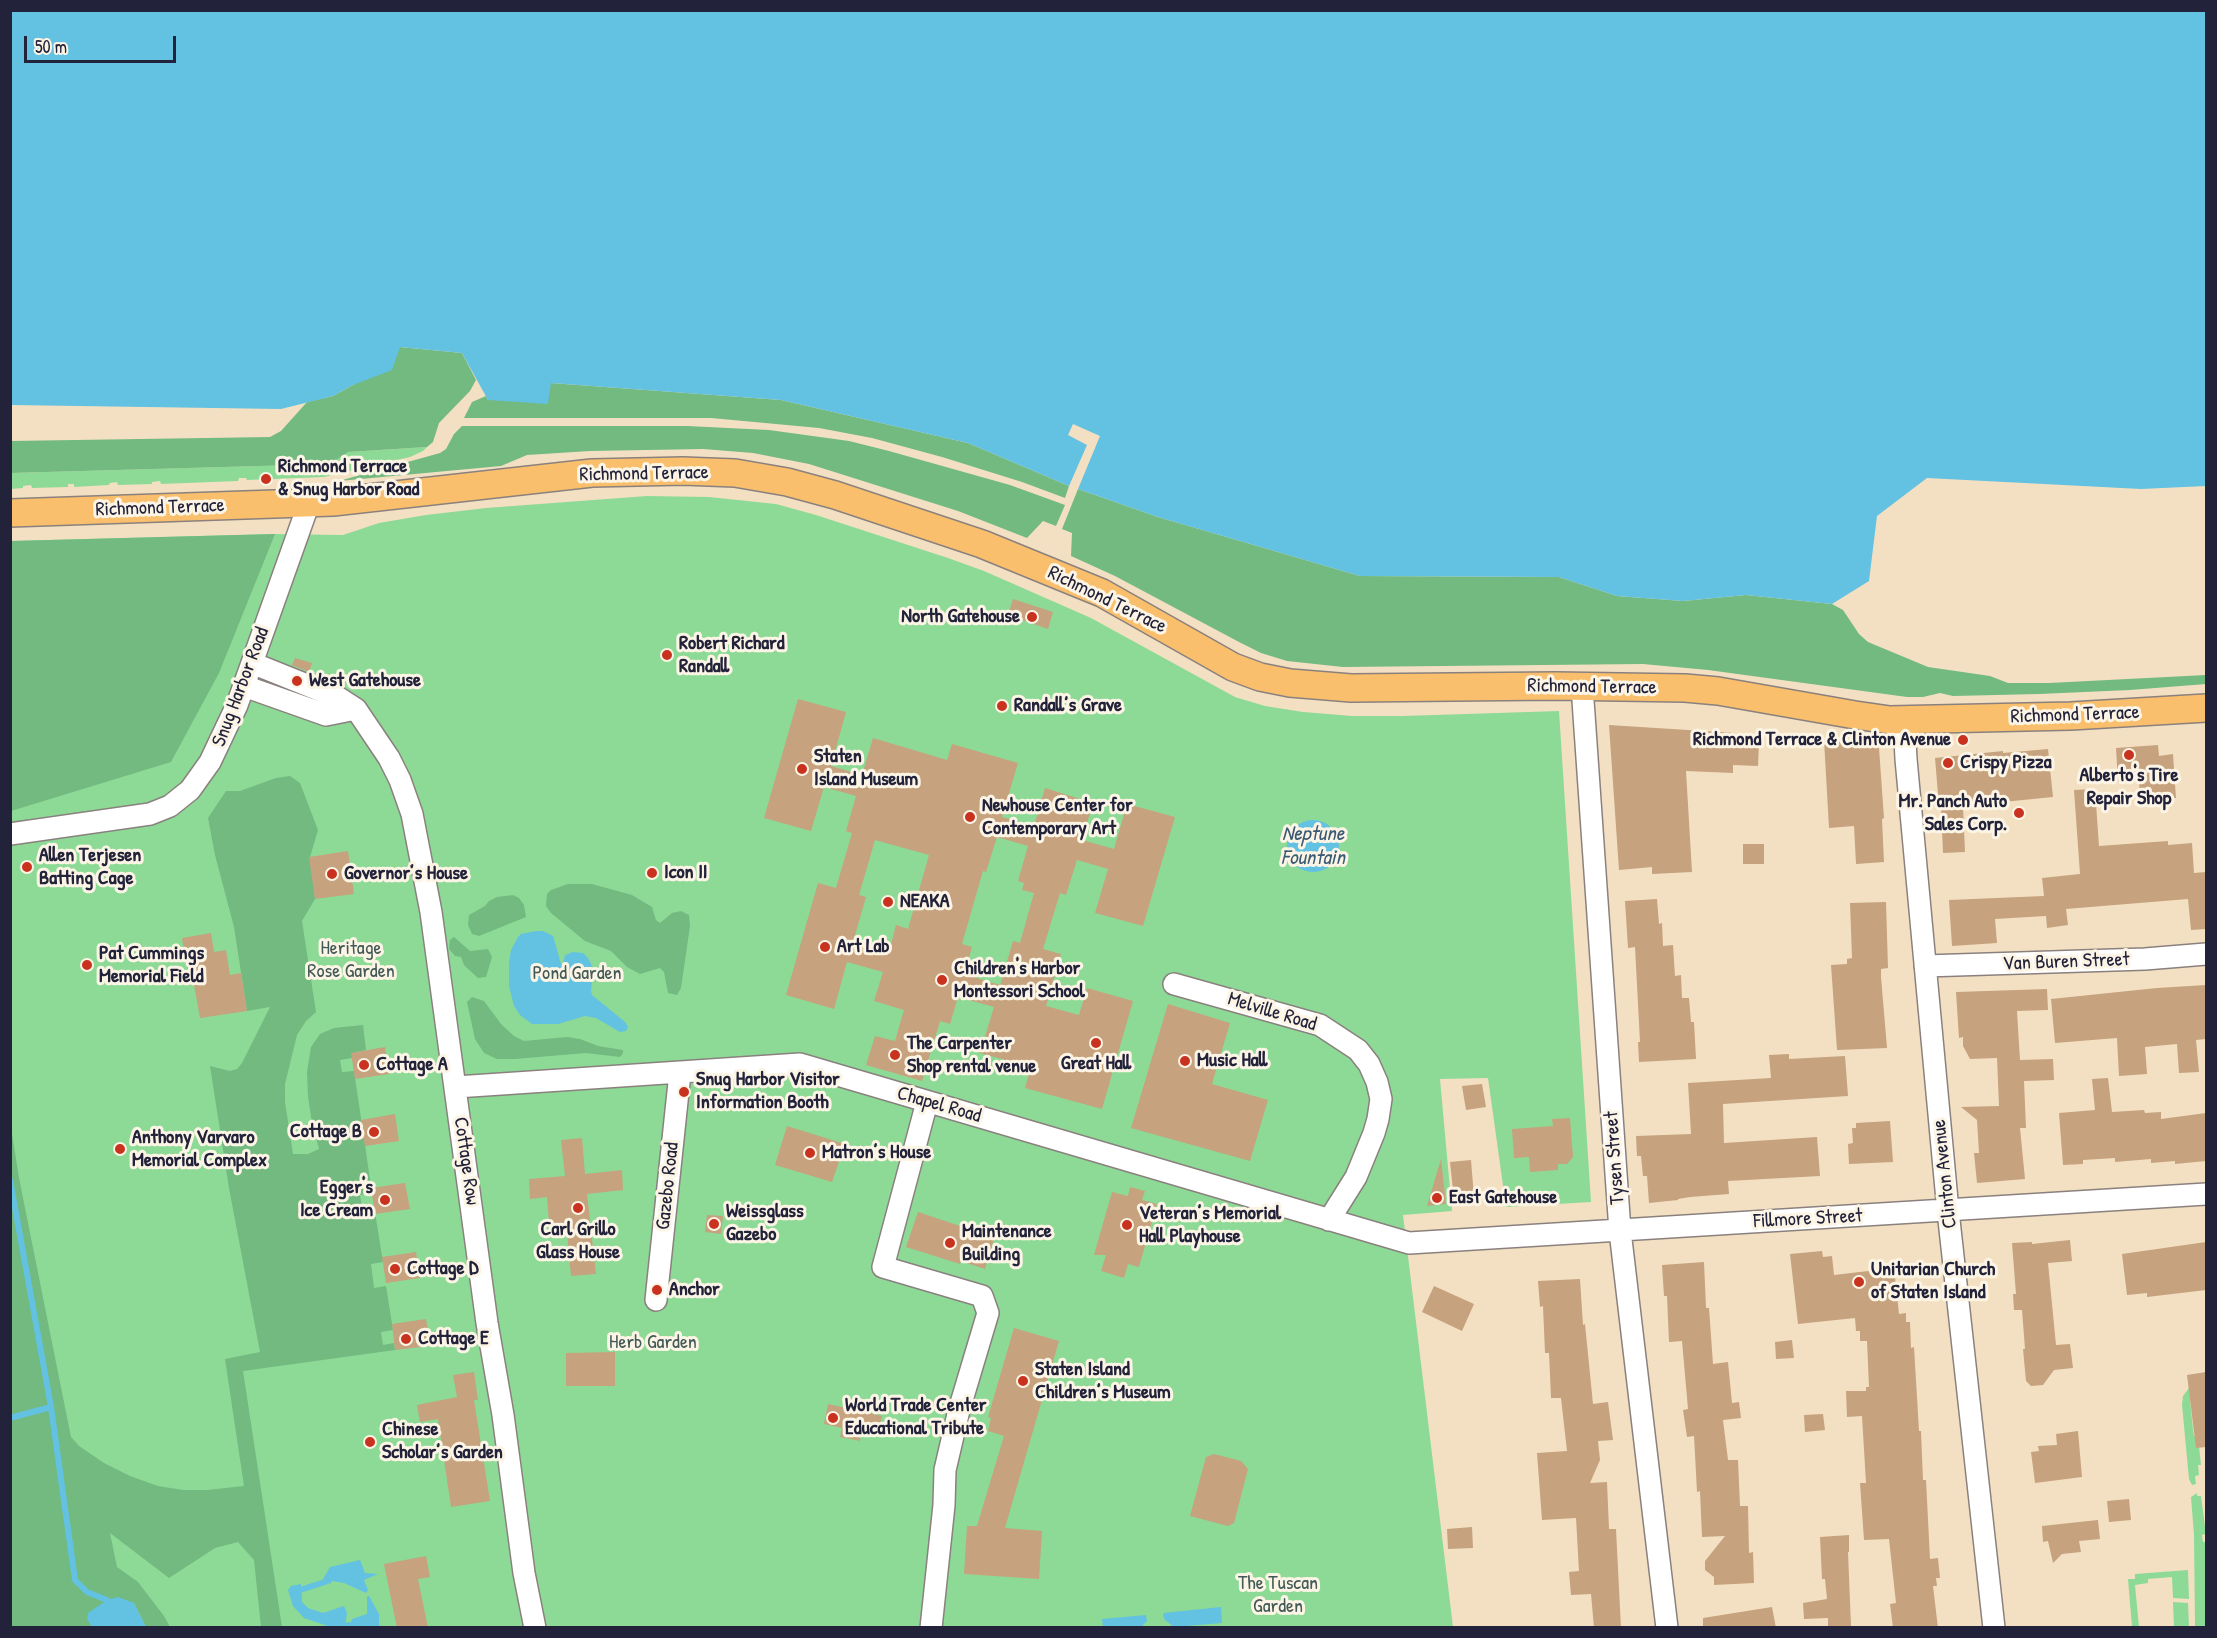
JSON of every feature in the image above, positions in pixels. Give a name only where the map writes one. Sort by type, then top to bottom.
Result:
[{"type":"main road","name":"Richmond Terrace","points":[[10,513],[309,503],[592,473],[683,471],[735,473],[762,477],[835,495],[909,518],[1062,576],[1122,604],[1233,667],[1260,677],[1297,684],[1335,688],[1582,686],[1702,689],[1855,716],[1904,720],[2071,716],[2206,708]]},
{"type":"street","name":"Snug Harbor Road","points":[[10,834],[150,814],[170,806],[190,790],[210,762],[229,724],[309,503]]},
{"type":"street","name":"Cottage Row","points":[[252,663],[339,698],[356,709],[389,758],[400,780],[412,814],[431,912],[518,1536],[534,1628]]},
{"type":"street","points":[[244,686],[326,715],[356,709]]},
{"type":"street","name":"Tysen Street","points":[[1582,686],[1620,1231],[1667,1628]]},
{"type":"street","name":"Clinton Avenue","points":[[1904,720],[1948,1211],[1994,1628]]},
{"type":"street","name":"Van Buren Street","points":[[1925,966],[2206,954]]},
{"type":"street","name":"Melville Road","points":[[1174,984],[1320,1025],[1358,1050],[1369,1064],[1381,1099],[1374,1133],[1356,1177],[1329,1220]]},
{"type":"street","name":"Chapel Road","points":[[456,1088],[800,1064],[1409,1243]]},
{"type":"street","name":"Gazebo Road","points":[[656,1300],[680,1073]]},
{"type":"street","points":[[927,1102],[883,1267],[982,1296],[988,1313],[959,1410],[945,1470],[944,1505],[932,1628]]},
{"type":"street","name":"Fillmore Street","points":[[1409,1243],[2206,1194]]},
{"type":"green space","points":[[400,347],[462,353],[476,380],[470,391],[439,423],[433,442],[427,447],[348,452],[330,464],[11,473],[10,441],[270,437],[281,431],[307,402],[333,396],[353,385]]},
{"type":"green space","points":[[551,383],[781,400],[968,443],[1069,486],[1065,498],[942,457],[872,438],[819,428],[711,418],[464,418],[472,402],[486,396],[488,400]]},
{"type":"green space","points":[[462,426],[687,426],[769,430],[849,441],[889,451],[1010,485],[1065,505],[1056,526],[1043,521],[1027,538],[958,511],[809,464],[753,453],[703,449],[590,451],[527,455],[501,466],[339,481],[440,453],[446,449],[454,434]]},
{"type":"green space","points":[[427,447],[410,457],[324,477],[247,480],[239,478],[238,481],[161,484],[160,481],[152,482],[152,484],[118,485],[117,482],[109,485],[74,487],[74,484],[68,484],[68,487],[32,488],[31,485],[11,489],[10,473],[329,464],[348,452]]},
{"type":"green space","points":[[1078,489],[1158,517],[1360,576],[1559,577],[1617,596],[1683,601],[1746,595],[1832,604],[1843,610],[1859,634],[1868,642],[1928,667],[1990,676],[2008,683],[2206,675],[2206,684],[2039,694],[1953,696],[1940,693],[1923,697],[1907,697],[1708,670],[1643,664],[1343,667],[1287,661],[1261,653],[1115,576],[1071,556],[1072,533],[1062,529]]},
{"type":"green space","points":[[647,496],[709,497],[776,504],[948,558],[984,571],[1091,618],[1235,697],[1265,706],[1352,716],[1559,711],[1591,1202],[1506,1207],[1488,1078],[1440,1079],[1452,1211],[1403,1215],[1453,1627],[11,1627],[11,541],[275,534],[343,535],[379,523],[426,515],[486,508]]},
{"type":"green space","points":[[275,534],[219,673],[171,762],[11,811],[11,541]]},
{"type":"green space","points":[[290,776],[300,783],[318,830],[310,857],[315,899],[302,921],[316,1012],[306,1021],[297,1035],[285,1084],[285,1102],[293,1154],[308,1154],[319,1149],[308,1096],[307,1072],[311,1047],[320,1034],[334,1028],[363,1025],[366,1050],[352,1053],[352,1058],[340,1060],[342,1072],[354,1071],[362,1125],[350,1127],[352,1139],[364,1138],[372,1193],[360,1195],[362,1208],[374,1206],[383,1262],[371,1264],[374,1288],[386,1286],[393,1330],[381,1332],[383,1345],[394,1343],[395,1350],[243,1371],[282,1627],[261,1627],[254,1560],[238,1542],[215,1548],[169,1578],[110,1533],[117,1567],[138,1582],[170,1627],[146,1627],[134,1603],[92,1627],[11,1627],[10,1121],[19,1178],[71,1437],[79,1446],[104,1463],[158,1486],[183,1490],[207,1490],[244,1486],[225,1359],[260,1352],[229,1188],[210,1066],[230,1071],[237,1069],[270,1007],[247,1011],[234,927],[208,818],[226,791],[240,791],[276,778]]},
{"type":"green space","points":[[568,884],[592,884],[632,895],[652,907],[656,920],[660,923],[672,913],[681,911],[689,915],[690,926],[681,988],[677,995],[668,993],[664,972],[660,968],[640,974],[627,967],[611,951],[585,941],[551,913],[546,906],[547,894],[551,890]]},
{"type":"green space","points":[[513,895],[519,898],[524,905],[526,917],[479,936],[472,934],[468,925],[469,915],[497,897]]},
{"type":"green space","points":[[454,937],[470,951],[488,949],[492,957],[486,977],[478,978],[464,965],[461,957],[455,956],[449,949],[450,940]]},
{"type":"green space","points":[[472,997],[484,1001],[501,1024],[514,1036],[524,1041],[567,1037],[623,1050],[623,1053],[620,1057],[586,1053],[497,1059],[484,1053],[475,1039],[467,1002]]},
{"type":"green space","points":[[2189,1388],[2192,1388],[2190,1401],[2193,1429],[2194,1436],[2198,1436],[2201,1465],[2198,1465],[2199,1475],[2195,1476],[2196,1484],[2192,1485],[2189,1479],[2182,1405],[2183,1396]]},
{"type":"green space","points":[[2197,1493],[2197,1496],[2201,1496],[2206,1534],[2202,1535],[2203,1542],[2206,1542],[2206,1627],[2195,1627],[2194,1535],[2191,1497]]},
{"type":"green space","points":[[2188,1570],[2189,1599],[2173,1598],[2172,1577],[2148,1579],[2148,1583],[2135,1585],[2139,1627],[2132,1627],[2128,1579],[2135,1579],[2135,1574]]},
{"type":"green space","points":[[2173,1602],[2188,1603],[2189,1627],[2174,1627]]},
{"type":"water","points":[[10,11],[2206,11],[2206,486],[2141,489],[1927,478],[1877,516],[1869,581],[1832,604],[1746,595],[1683,601],[1617,596],[1559,577],[1360,576],[1158,517],[1078,489],[1100,436],[1073,424],[1068,435],[1087,445],[1069,486],[968,443],[781,400],[551,383],[548,404],[488,400],[462,353],[400,347],[392,370],[353,385],[333,396],[281,409],[11,405]]},
{"type":"water","name":"Neptune Fountain","points":[[1308,820],[1318,820],[1332,827],[1339,846],[1332,865],[1318,872],[1308,872],[1298,868],[1291,861],[1287,851],[1287,841],[1291,831],[1298,824]]},
{"type":"water","points":[[543,931],[553,936],[561,964],[563,964],[565,955],[573,952],[583,953],[588,958],[593,968],[592,995],[625,1022],[628,1027],[626,1031],[620,1032],[596,1018],[585,1016],[558,1024],[532,1024],[520,1015],[514,1006],[509,986],[511,950],[521,934]]},
{"type":"water","points":[[360,1560],[365,1573],[378,1574],[364,1580],[368,1590],[366,1593],[344,1583],[332,1581],[330,1584],[322,1581],[330,1567]]},
{"type":"water","points":[[301,1584],[302,1602],[308,1608],[323,1613],[344,1606],[347,1613],[345,1627],[331,1627],[304,1618],[293,1606],[288,1590],[291,1586]]},
{"type":"water","points":[[367,1596],[379,1614],[379,1627],[350,1627],[352,1619],[367,1614]]},
{"type":"water","points":[[118,1597],[134,1603],[146,1627],[92,1627],[87,1619],[88,1613],[107,1600]]},
{"type":"water","points":[[1221,1607],[1222,1623],[1174,1627],[1164,1619],[1163,1613]]},
{"type":"water","points":[[1146,1615],[1147,1621],[1141,1627],[1103,1627],[1102,1619]]},
{"type":"building","name":"North Gatehouse","points":[[1013,599],[1053,612],[1048,629],[1008,615]]},
{"type":"building","points":[[295,658],[312,663],[309,672],[292,665]]},
{"type":"building","points":[[798,699],[846,712],[831,766],[862,775],[873,738],[947,760],[952,744],[1018,763],[1002,817],[1034,826],[1045,788],[1093,803],[1082,840],[1114,849],[1127,804],[1175,817],[1143,926],[1095,913],[1108,869],[1077,860],[1066,895],[1060,893],[1043,949],[1061,954],[1046,1006],[1079,1015],[1087,988],[1133,1001],[1102,1109],[1025,1088],[1031,1067],[980,1053],[994,1007],[958,997],[950,1024],[940,1021],[922,1081],[866,1065],[875,1036],[895,1041],[904,1010],[874,1001],[883,972],[847,962],[834,1009],[786,995],[818,883],[836,888],[852,833],[846,831],[856,796],[824,787],[811,831],[764,818]],"holes":[[[997,837],[1028,846],[1018,881],[1024,883],[1022,890],[1034,893],[1020,943],[1013,941],[1000,985],[964,974],[972,947],[962,944],[983,871],[986,872]],[[875,840],[929,855],[908,929],[896,925],[889,952],[853,942],[866,897],[859,895]]]},
{"type":"building","points":[[1609,725],[1735,733],[1734,741],[1759,743],[1758,766],[1733,765],[1733,773],[1686,771],[1692,872],[1652,874],[1652,867],[1619,870]]},
{"type":"building","points":[[1824,740],[1879,748],[1884,818],[1882,819],[1884,862],[1856,864],[1854,826],[1829,828]]},
{"type":"building","points":[[2158,745],[2159,756],[2173,754],[2176,798],[2161,799],[2162,802],[2140,803],[2139,781],[2118,782],[2116,748]]},
{"type":"building","points":[[2048,749],[2053,797],[1963,806],[1965,852],[1943,853],[1941,805],[1939,806],[1935,758]]},
{"type":"building","points":[[2095,789],[2099,846],[2168,841],[2168,845],[2192,843],[2194,873],[2206,872],[2206,929],[2191,930],[2188,899],[2066,909],[2068,925],[2047,928],[2046,916],[1995,919],[1997,943],[1952,946],[1949,900],[2044,896],[2042,878],[2080,874],[2074,790]]},
{"type":"building","points":[[1743,844],[1764,844],[1764,864],[1743,864]]},
{"type":"building","name":"Governor’s House","points":[[348,851],[354,894],[315,899],[309,857]]},
{"type":"building","points":[[1657,899],[1659,924],[1662,923],[1663,946],[1673,945],[1675,976],[1681,975],[1682,998],[1689,998],[1691,1022],[1694,1022],[1696,1059],[1639,1062],[1635,947],[1628,948],[1625,901]]},
{"type":"building","points":[[1886,902],[1888,968],[1881,969],[1881,977],[1887,1048],[1837,1050],[1831,965],[1847,964],[1847,959],[1852,958],[1850,903]]},
{"type":"building","points":[[211,933],[214,952],[226,950],[230,975],[241,973],[247,1011],[200,1018],[194,985],[190,985],[182,938]]},
{"type":"building","points":[[2206,985],[2206,1039],[2196,1040],[2199,1072],[2179,1073],[2177,1044],[2145,1047],[2147,1074],[2119,1076],[2117,1038],[2055,1043],[2051,999]]},
{"type":"building","points":[[2047,989],[2048,1010],[2017,1011],[2020,1060],[2053,1059],[2054,1080],[2024,1081],[2026,1128],[2020,1128],[2025,1179],[1977,1183],[1974,1153],[1979,1153],[1977,1120],[1961,1107],[1999,1106],[1997,1058],[1970,1059],[1963,1046],[1963,1037],[1959,1038],[1956,992]]},
{"type":"building","name":"Music Hall","points":[[1168,1004],[1230,1023],[1212,1084],[1268,1100],[1250,1161],[1131,1128]]},
{"type":"building","name":"Cottage A","points":[[385,1047],[389,1074],[355,1079],[351,1053]]},
{"type":"building","points":[[1789,1054],[1789,1059],[1845,1056],[1848,1096],[1723,1104],[1724,1143],[1817,1137],[1820,1176],[1728,1181],[1729,1194],[1649,1203],[1647,1176],[1643,1176],[1641,1156],[1637,1156],[1636,1136],[1691,1134],[1688,1083],[1771,1078],[1769,1055]]},
{"type":"building","points":[[2108,1078],[2112,1112],[2144,1110],[2145,1113],[2161,1112],[2161,1119],[2206,1113],[2206,1161],[2175,1164],[2175,1161],[2151,1163],[2151,1159],[2115,1162],[2115,1158],[2083,1160],[2083,1164],[2063,1165],[2059,1113],[2095,1110],[2092,1079]]},
{"type":"building","points":[[1482,1084],[1486,1107],[1466,1110],[1462,1086]]},
{"type":"building","name":"Cottage B","points":[[395,1114],[399,1141],[365,1146],[361,1120]]},
{"type":"building","points":[[1570,1118],[1573,1157],[1567,1164],[1558,1164],[1558,1170],[1530,1172],[1529,1157],[1514,1158],[1512,1129],[1553,1126],[1552,1119]]},
{"type":"building","points":[[1890,1121],[1893,1162],[1849,1164],[1848,1144],[1853,1143],[1852,1128],[1856,1128],[1856,1123]]},
{"type":"building","name":"Matron’s House","points":[[787,1126],[845,1144],[832,1182],[775,1165]]},
{"type":"building","name":"Carl Grillo Glass House","points":[[582,1138],[585,1174],[622,1170],[623,1190],[587,1194],[596,1274],[571,1276],[567,1234],[550,1235],[547,1197],[530,1199],[529,1179],[565,1176],[561,1140]]},
{"type":"building","points":[[1441,1159],[1446,1204],[1427,1206]]},
{"type":"building","points":[[1471,1160],[1474,1197],[1454,1199],[1450,1162]]},
{"type":"building","name":"Egger's Ice Cream","points":[[405,1183],[410,1209],[375,1214],[371,1188]]},
{"type":"building","name":"Veteran’s Memorial Hall Playhouse","points":[[1130,1187],[1145,1191],[1142,1200],[1157,1204],[1139,1267],[1128,1264],[1124,1278],[1101,1271],[1106,1255],[1094,1255],[1112,1192],[1128,1196]]},
{"type":"building","name":"Maintenance Building","points":[[918,1212],[994,1239],[985,1269],[961,1261],[960,1264],[906,1247]]},
{"type":"building","name":"Weissglass Gazebo","points":[[707,1215],[723,1216],[721,1234],[705,1232]]},
{"type":"building","points":[[2070,1240],[2072,1261],[2048,1263],[2056,1345],[2070,1344],[2073,1368],[2054,1370],[2043,1385],[2031,1386],[2026,1381],[2022,1310],[2014,1310],[2013,1294],[2016,1294],[2012,1243],[2032,1242],[2032,1244]]},
{"type":"building","points":[[2206,1242],[2206,1290],[2147,1297],[2147,1293],[2127,1295],[2122,1254]]},
{"type":"building","points":[[1822,1251],[1823,1257],[1832,1256],[1834,1275],[1894,1268],[1899,1314],[1906,1313],[1906,1322],[1910,1322],[1911,1348],[1914,1347],[1923,1480],[1926,1480],[1930,1559],[1938,1558],[1940,1578],[1936,1578],[1937,1586],[1933,1586],[1938,1628],[1893,1628],[1890,1604],[1896,1603],[1889,1539],[1864,1540],[1860,1483],[1866,1483],[1862,1416],[1847,1417],[1846,1391],[1866,1391],[1866,1387],[1869,1387],[1867,1341],[1860,1341],[1860,1331],[1856,1331],[1855,1318],[1798,1324],[1790,1254]]},
{"type":"building","name":"Cottage D","points":[[416,1252],[420,1278],[386,1283],[382,1257]]},
{"type":"building","points":[[1704,1262],[1706,1308],[1709,1308],[1713,1364],[1728,1362],[1732,1403],[1739,1402],[1741,1418],[1723,1420],[1728,1460],[1738,1460],[1740,1506],[1748,1506],[1749,1553],[1753,1552],[1754,1583],[1714,1585],[1714,1577],[1705,1570],[1705,1561],[1725,1536],[1702,1537],[1694,1436],[1687,1437],[1683,1410],[1688,1409],[1682,1341],[1669,1342],[1667,1296],[1664,1296],[1662,1265]]},
{"type":"building","points":[[1580,1279],[1593,1404],[1608,1402],[1613,1440],[1598,1441],[1600,1460],[1590,1483],[1607,1482],[1609,1529],[1616,1529],[1621,1628],[1594,1628],[1591,1594],[1571,1595],[1569,1572],[1579,1571],[1576,1518],[1542,1520],[1537,1453],[1567,1451],[1561,1398],[1551,1398],[1549,1353],[1545,1353],[1543,1306],[1540,1307],[1538,1281]]},
{"type":"building","points":[[1434,1286],[1474,1304],[1462,1331],[1422,1312]]},
{"type":"building","name":"Cottage E","points":[[426,1319],[430,1346],[395,1350],[392,1324]]},
{"type":"building","points":[[1014,1328],[1059,1341],[1005,1528],[1042,1531],[1039,1579],[964,1574],[967,1526],[977,1526],[1004,1436],[988,1431],[991,1418],[988,1417]]},
{"type":"building","points":[[1792,1340],[1794,1358],[1776,1359],[1775,1342]]},
{"type":"building","points":[[615,1352],[615,1386],[566,1386],[566,1353]]},
{"type":"building","points":[[474,1372],[478,1400],[474,1400],[490,1501],[451,1507],[438,1419],[420,1422],[417,1405],[457,1397],[453,1375]]},
{"type":"building","points":[[2206,1372],[2206,1447],[2196,1448],[2187,1375]]},
{"type":"building","name":"World Trade Center Educational Tribute","points":[[848,1400],[867,1404],[865,1412],[882,1416],[878,1436],[861,1432],[860,1441],[840,1437],[842,1428],[824,1424],[828,1404],[846,1408]]},
{"type":"building","points":[[1823,1414],[1825,1430],[1805,1432],[1804,1415]]},
{"type":"building","points":[[2078,1431],[2082,1477],[2035,1483],[2031,1452],[2039,1451],[2038,1446],[2057,1445],[2056,1434]]},
{"type":"building","points":[[1214,1454],[1241,1461],[1248,1469],[1234,1523],[1228,1526],[1190,1516],[1206,1457]]},
{"type":"building","points":[[2129,1499],[2131,1520],[2109,1522],[2107,1501]]},
{"type":"building","points":[[2098,1520],[2100,1539],[2079,1541],[2081,1552],[2062,1554],[2053,1563],[2048,1541],[2043,1542],[2042,1526]]},
{"type":"building","points":[[1472,1527],[1473,1548],[1448,1549],[1447,1529]]},
{"type":"building","points":[[1849,1535],[1851,1626],[1828,1628],[1828,1618],[1804,1619],[1803,1603],[1827,1599],[1825,1579],[1822,1579],[1820,1537]]},
{"type":"building","points":[[426,1556],[430,1577],[418,1579],[428,1628],[397,1628],[384,1564]]},
{"type":"building","points":[[1772,1607],[1776,1628],[1703,1628],[1703,1618]]},
{"type":"waterway","points":[[10,1180],[51,1407],[75,1580],[87,1592],[107,1600]]},
{"type":"waterway","points":[[10,1418],[51,1407]]},
{"type":"waterway","points":[[300,1590],[325,1582]]},
{"type":"waterway","points":[[346,1626],[350,1625]]},
{"type":"place","name":"Richmond Terrace & Snug Harbor Road","points":[[266,479]]},
{"type":"place","name":"North Gatehouse","points":[[1032,617]]},
{"type":"place","name":"Robert Richard Randall","points":[[667,655]]},
{"type":"place","name":"West Gatehouse","points":[[297,681]]},
{"type":"place","name":"Randall’s Grave","points":[[1002,706]]},
{"type":"place","name":"Richmond Terrace & Clinton Avenue","points":[[1963,740]]},
{"type":"place","name":"Alberto's Tire Repair Shop","points":[[2129,755]]},
{"type":"place","name":"Crispy Pizza","points":[[1948,763]]},
{"type":"place","name":"Staten Island Museum","points":[[802,769]]},
{"type":"place","name":"Mr. Panch Auto Sales Corp.","points":[[2019,813]]},
{"type":"place","name":"Newhouse Center for Contemporary Art","points":[[970,817]]},
{"type":"place","name":"Allen Terjesen Batting Cage","points":[[27,867]]},
{"type":"place","name":"Icon II","points":[[652,873]]},
{"type":"place","name":"Governor’s House","points":[[332,874]]},
{"type":"place","name":"NEAKA","points":[[888,902]]},
{"type":"place","name":"Art Lab","points":[[825,947]]},
{"type":"place","name":"Pat Cummings Memorial Field","points":[[87,965]]},
{"type":"place","name":"Children's Harbor Montessori School","points":[[942,980]]},
{"type":"place","name":"Great Hall","points":[[1096,1043]]},
{"type":"place","name":"The Carpenter Shop rental venue","points":[[895,1055]]},
{"type":"place","name":"Music Hall","points":[[1185,1061]]},
{"type":"place","name":"Cottage A","points":[[364,1065]]},
{"type":"place","name":"Snug Harbor Visitor Information Booth","points":[[684,1092]]},
{"type":"place","name":"Cottage B","points":[[374,1132]]},
{"type":"place","name":"Anthony Varvaro Memorial Complex","points":[[120,1149]]},
{"type":"place","name":"Matron’s House","points":[[810,1153]]},
{"type":"place","name":"East Gatehouse","points":[[1437,1198]]},
{"type":"place","name":"Egger's Ice Cream","points":[[385,1200]]},
{"type":"place","name":"Carl Grillo Glass House","points":[[578,1208]]},
{"type":"place","name":"Weissglass Gazebo","points":[[714,1224]]},
{"type":"place","name":"Veteran’s Memorial Hall Playhouse","points":[[1127,1225]]},
{"type":"place","name":"Maintenance Building","points":[[950,1243]]},
{"type":"place","name":"Cottage D","points":[[395,1269]]},
{"type":"place","name":"Unitarian Church of Staten Island","points":[[1859,1282]]},
{"type":"place","name":"Anchor","points":[[657,1290]]},
{"type":"place","name":"Cottage E","points":[[406,1339]]},
{"type":"place","name":"Staten Island Children’s Museum","points":[[1023,1381]]},
{"type":"place","name":"World Trade Center Educational Tribute","points":[[833,1418]]},
{"type":"place","name":"Chinese Scholar’s Garden","points":[[370,1442]]},
{"type":"park label","name":"Heritage Rose Garden","points":[[351,960]]},
{"type":"park label","name":"Pond Garden","points":[[577,974]]},
{"type":"park label","name":"Herb Garden","points":[[653,1343]]},
{"type":"park label","name":"The Tuscan Garden","points":[[1278,1596]]}]
